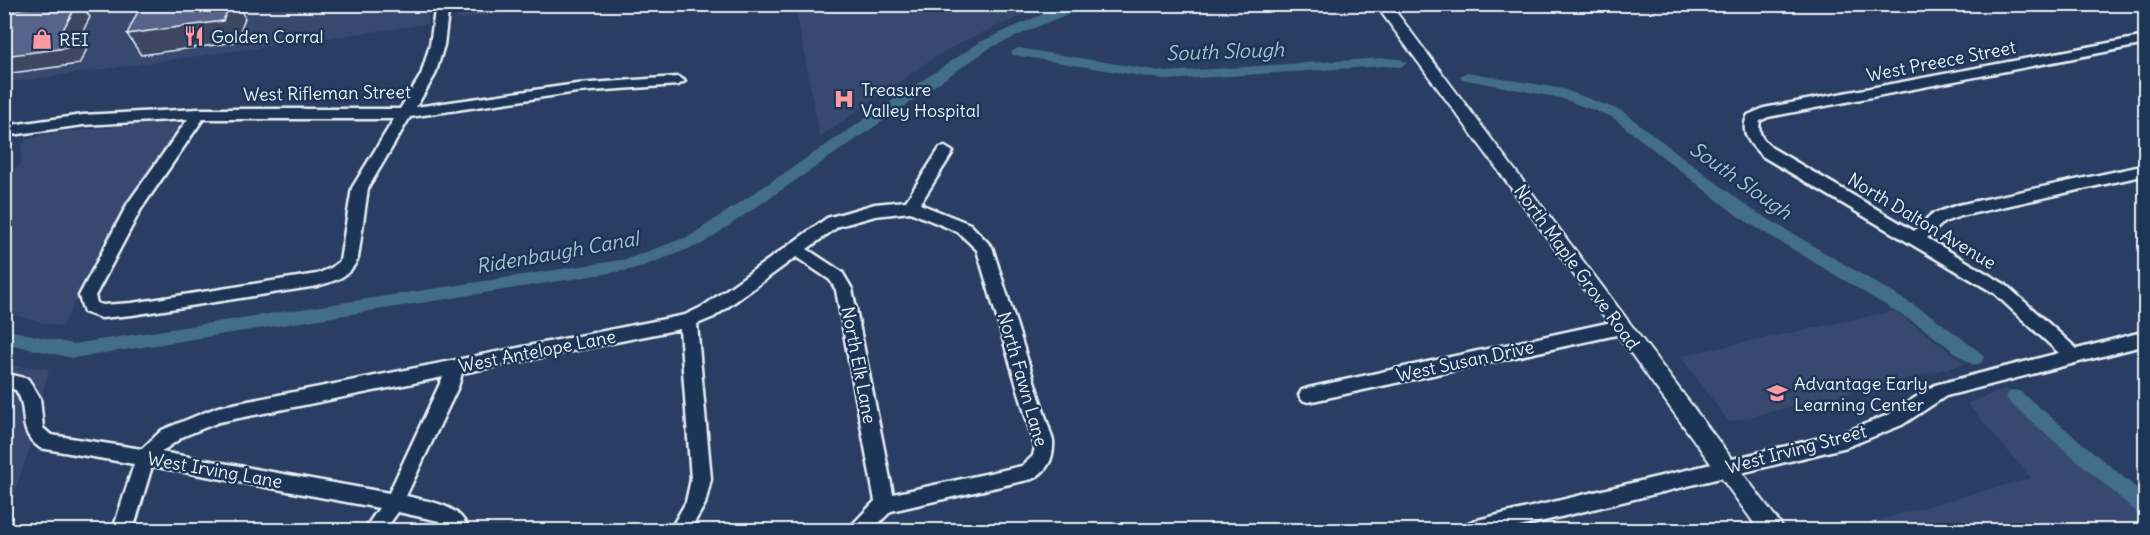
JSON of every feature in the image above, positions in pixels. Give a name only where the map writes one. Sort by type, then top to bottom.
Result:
[{"type":"main road","name":"North Maple Grove Road","points":[[1382,4],[1772,531]]},
{"type":"street","points":[[199,114],[134,207],[87,296],[90,307],[101,312],[132,309],[317,280],[334,274],[346,266],[350,257],[360,188],[428,75],[437,45],[443,4]]},
{"type":"street","name":"West Preece Street","points":[[1749,126],[1753,117],[1764,113],[2145,40]]},
{"type":"street","name":"West Rifleman Street","points":[[4,146],[9,131],[83,120],[199,114],[391,115],[588,87],[678,81]]},
{"type":"street","name":"North Dalton Avenue","points":[[1749,126],[1752,138],[1767,152],[2000,289],[2073,356]]},
{"type":"street","points":[[911,206],[945,152]]},
{"type":"street","points":[[1916,239],[1938,218],[1958,211],[2145,170]]},
{"type":"street","name":"West Antelope Lane","points":[[146,458],[163,439],[184,427],[218,415],[688,321],[708,312],[833,222],[875,210],[911,206]]},
{"type":"street","name":"North Fawn Lane","points":[[885,504],[1024,473],[1034,469],[1041,462],[1045,451],[1044,441],[984,247],[964,228],[911,206]]},
{"type":"street","name":"North Elk Lane","points":[[795,249],[836,276],[844,289],[885,504]]},
{"type":"street","points":[[680,531],[695,504],[701,479],[688,321]]},
{"type":"street","name":"West Susan Drive","points":[[1308,395],[1621,327]]},
{"type":"street","name":"West Irving Street","points":[[1473,531],[1847,439],[1895,420],[1941,390],[2145,338]]},
{"type":"street","points":[[374,531],[394,502],[449,387],[454,368]]},
{"type":"street","name":"West Irving Lane","points":[[4,380],[22,384],[31,399],[32,426],[39,437],[47,442],[394,502],[445,514],[459,531]]},
{"type":"street","points":[[123,531],[146,458]]},
{"type":"street","points":[[860,531],[885,504]]},
{"type":"shaded area","points":[[459,4],[562,5],[455,20]]},
{"type":"shaded area","name":"Treasure Valley Hospital","points":[[795,4],[1046,5],[961,42],[929,61],[820,137]]},
{"type":"shaded area","points":[[4,5],[429,5],[427,24],[5,83]]},
{"type":"shaded area","points":[[145,124],[190,124],[126,206],[62,327],[5,313],[5,181],[21,163],[22,145],[27,140],[45,134]]},
{"type":"shaded area","name":"Advantage Early Learning Center","points":[[1895,311],[1966,364],[1729,422],[1680,356]]},
{"type":"shaded area","points":[[5,365],[49,369],[29,450],[5,521]]},
{"type":"shaded area","points":[[2006,389],[2145,518],[2145,530],[1842,530],[2031,478],[1967,403]]},
{"type":"building","points":[[53,4],[77,4],[60,35],[75,33],[67,48],[4,56],[4,11]]},
{"type":"building","points":[[170,4],[230,4],[223,21],[127,34],[139,9]]},
{"type":"waterway","name":"Ridenbaugh Canal","points":[[4,336],[73,351],[629,265],[696,240],[985,45],[1048,17],[1088,4]]},
{"type":"waterway","name":"South Slough","points":[[1018,52],[1166,76],[1383,62],[1400,63]]},
{"type":"waterway","name":"South Slough","points":[[1467,76],[1525,85],[1563,94],[1582,99],[1617,114],[1745,213],[1926,321],[1975,358]]},
{"type":"waterway","name":"South Slough","points":[[2015,397],[2146,508]]},
{"type":"place","name":"Golden Corral","points":[[194,36]]},
{"type":"place","name":"REI","points":[[42,39]]},
{"type":"place","name":"Treasure Valley Hospital","points":[[844,99]]},
{"type":"place","name":"Advantage Early Learning Center","points":[[1777,393]]}]
